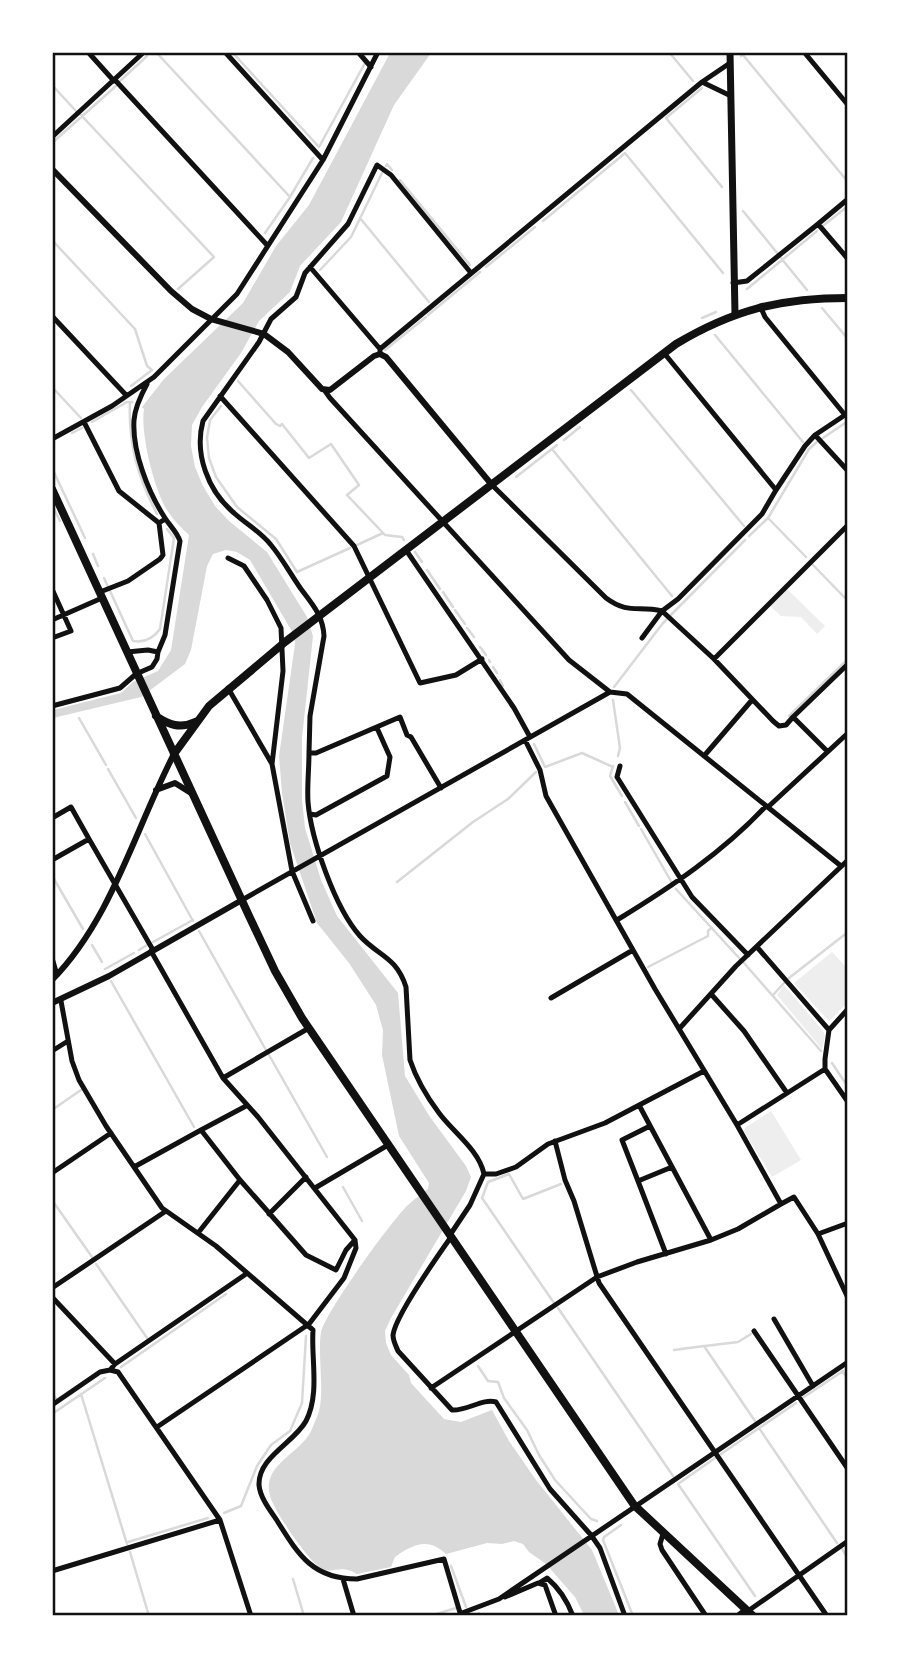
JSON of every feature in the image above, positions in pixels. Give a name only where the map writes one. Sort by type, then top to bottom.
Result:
[{"type":"main road","points":[[730,52],[735,314]]},
{"type":"main road","points":[[174,754],[196,722],[228,688],[664,353],[705,327],[735,314],[811,299],[848,298]]},
{"type":"main road","points":[[52,489],[275,971],[309,1028],[634,1505],[749,1612]]},
{"type":"main road","points":[[156,716],[173,726],[188,726],[196,722]]},
{"type":"street","points":[[88,52],[267,245]]},
{"type":"street","points":[[52,137],[144,52]]},
{"type":"street","points":[[225,52],[323,160]]},
{"type":"street","points":[[358,52],[371,66]]},
{"type":"street","points":[[52,439],[148,381],[215,320],[237,294],[323,160],[379,52]]},
{"type":"street","points":[[804,52],[848,105]]},
{"type":"street","points":[[325,391],[380,352],[702,82],[730,63]]},
{"type":"street","points":[[702,82],[731,96]]},
{"type":"street","points":[[471,273],[391,175],[377,164],[348,223],[305,273],[296,297],[277,312],[207,414],[200,434],[200,449],[207,476],[223,502],[270,543],[318,617],[324,636],[310,716],[308,801],[319,857],[333,891],[358,933],[366,942],[384,953],[403,977],[413,1070],[438,1112],[478,1159],[484,1174],[470,1205],[418,1286],[393,1335],[398,1351],[449,1408],[456,1411],[489,1401],[496,1402],[550,1489],[600,1548],[625,1615]]},
{"type":"street","points":[[52,169],[171,291],[192,309],[215,320],[256,330],[288,352],[569,660],[610,692],[627,694],[841,866]]},
{"type":"street","points":[[733,283],[747,282],[848,199]]},
{"type":"street","points":[[818,224],[848,259]]},
{"type":"street","points":[[310,267],[492,485],[606,598],[628,610],[652,608],[664,612],[779,726],[786,725],[848,664]]},
{"type":"street","points":[[642,638],[664,612],[762,514],[814,435],[846,414],[765,317],[761,307]]},
{"type":"street","points":[[52,316],[126,395]]},
{"type":"street","points":[[664,353],[776,490]]},
{"type":"street","points":[[52,706],[120,688],[152,667],[165,635],[180,541],[165,519],[149,485],[135,439],[134,420],[148,381]]},
{"type":"street","points":[[220,396],[354,546],[421,683],[456,675],[482,659]]},
{"type":"street","points":[[52,620],[128,581],[163,555],[159,523],[119,491],[84,422]]},
{"type":"street","points":[[814,435],[848,471]]},
{"type":"street","points":[[159,523],[165,519]]},
{"type":"street","points":[[714,659],[848,525]]},
{"type":"street","points":[[406,550],[514,708],[540,769],[547,799],[781,1204]]},
{"type":"street","points":[[228,558],[244,566],[267,600],[281,628],[284,643],[283,671],[272,764],[294,871],[313,922]]},
{"type":"street","points":[[52,589],[71,631],[52,638]]},
{"type":"street","points":[[127,652],[158,652]]},
{"type":"street","points":[[228,688],[272,764]]},
{"type":"street","points":[[52,1003],[61,1001],[610,692]]},
{"type":"street","points":[[704,756],[752,700]]},
{"type":"street","points":[[309,753],[316,753],[400,718],[407,734],[442,788]]},
{"type":"street","points":[[793,718],[827,751]]},
{"type":"street","points":[[310,814],[316,815],[387,776],[390,757],[377,727]]},
{"type":"street","points":[[617,919],[680,881],[744,830],[848,733]]},
{"type":"street","points":[[55,978],[77,953],[94,926],[174,754]]},
{"type":"street","points":[[620,766],[617,777],[680,881],[706,913],[748,955]]},
{"type":"street","points":[[156,790],[175,783],[191,793]]},
{"type":"street","points":[[52,818],[71,807],[223,1077],[355,1240],[356,1248],[344,1278],[309,1324],[157,1427]]},
{"type":"street","points":[[52,860],[89,839]]},
{"type":"street","points":[[679,1029],[748,955],[848,860]]},
{"type":"street","points":[[757,947],[829,1030]]},
{"type":"street","points":[[551,998],[633,950]]},
{"type":"street","points":[[52,958],[55,978]]},
{"type":"street","points":[[711,993],[744,1031],[787,1093]]},
{"type":"street","points":[[61,1001],[72,1061],[79,1080],[111,1133],[166,1211],[216,1246],[313,1330],[313,1385],[307,1419],[299,1432],[272,1457],[262,1471],[259,1484],[263,1499],[301,1557],[317,1570],[343,1579],[444,1559],[458,1615],[547,1578],[560,1590],[573,1615]]},
{"type":"street","points":[[848,1009],[829,1030],[825,1069],[848,1102]]},
{"type":"street","points":[[223,1077],[309,1028]]},
{"type":"street","points":[[52,1051],[68,1041]]},
{"type":"street","points":[[737,1125],[825,1069]]},
{"type":"street","points":[[484,1174],[496,1174],[516,1167],[555,1141],[606,1123],[704,1071]]},
{"type":"street","points":[[639,1105],[711,1240]]},
{"type":"street","points":[[134,1167],[246,1106]]},
{"type":"street","points":[[650,1126],[622,1140],[666,1254]]},
{"type":"street","points":[[201,1130],[240,1180],[306,1255],[336,1270],[345,1250],[355,1240]]},
{"type":"street","points":[[52,1173],[111,1133]]},
{"type":"street","points":[[555,1141],[597,1277],[827,1615]]},
{"type":"street","points":[[315,1188],[388,1144]]},
{"type":"street","points":[[638,1181],[672,1167]]},
{"type":"street","points":[[269,1214],[306,1178]]},
{"type":"street","points":[[198,1233],[240,1180]]},
{"type":"street","points":[[431,1388],[597,1277],[711,1240],[738,1229],[794,1197],[818,1234],[848,1298]]},
{"type":"street","points":[[52,1288],[166,1211]]},
{"type":"street","points":[[818,1234],[848,1223]]},
{"type":"street","points":[[110,1370],[246,1274]]},
{"type":"street","points":[[52,1297],[115,1364]]},
{"type":"street","points":[[774,1319],[813,1386]]},
{"type":"street","points":[[754,1331],[848,1469]]},
{"type":"street","points":[[499,1599],[845,1364],[848,1372]]},
{"type":"street","points":[[52,1405],[100,1372],[118,1372],[220,1520],[251,1615]]},
{"type":"street","points":[[52,1571],[220,1520]]},
{"type":"street","points":[[663,1534],[660,1544],[662,1550],[706,1615]]},
{"type":"street","points":[[737,1615],[749,1612],[848,1541]]},
{"type":"street","points":[[343,1579],[354,1615]]},
{"type":"street","points":[[538,1583],[548,1590],[556,1615]]},
{"type":"shaded area","points":[[390,53],[431,53],[394,105],[341,222],[300,266],[290,292],[259,321],[241,353],[192,425],[191,446],[195,467],[215,506],[267,552],[307,617],[313,636],[302,738],[305,828],[321,880],[337,916],[398,993],[405,1076],[471,1177],[466,1191],[391,1318],[385,1331],[386,1343],[391,1355],[409,1375],[411,1383],[444,1419],[461,1422],[492,1410],[509,1441],[536,1480],[592,1550],[619,1615],[584,1615],[575,1597],[546,1564],[523,1544],[514,1541],[502,1544],[487,1543],[446,1554],[433,1545],[421,1544],[395,1557],[391,1567],[357,1574],[342,1569],[322,1569],[293,1536],[270,1496],[269,1486],[275,1469],[311,1432],[320,1408],[320,1342],[325,1322],[374,1247],[408,1205],[428,1189],[429,1183],[399,1136],[382,1055],[383,1030],[376,1005],[349,963],[317,923],[290,843],[279,756],[294,635],[250,560],[237,552],[226,550],[213,554],[207,566],[191,650],[185,664],[141,697],[53,718],[53,710],[121,693],[133,682],[158,671],[171,650],[189,535],[169,514],[157,489],[146,446],[142,407],[164,379],[243,303],[276,246],[309,205]]},
{"type":"shaded area","points":[[786,588],[825,626],[817,634],[801,617],[781,616],[769,605]]},
{"type":"shaded area","points":[[832,952],[847,968],[847,1003],[829,1021],[794,983]]},
{"type":"shaded area","points":[[784,985],[823,1031],[825,1036],[822,1049],[777,995]]},
{"type":"shaded area","points":[[771,1111],[801,1160],[772,1177],[744,1131]]},
{"type":"waterway","points":[[156,52],[290,197],[265,233]]},
{"type":"waterway","points":[[232,52],[319,147],[365,63]]},
{"type":"waterway","points":[[669,52],[693,81]]},
{"type":"waterway","points":[[741,56],[743,55],[848,182]]},
{"type":"waterway","points":[[120,81],[147,56]]},
{"type":"waterway","points":[[52,85],[76,111]]},
{"type":"waterway","points":[[52,143],[116,86]]},
{"type":"waterway","points":[[702,88],[666,118],[722,187]]},
{"type":"waterway","points":[[81,115],[214,257],[178,289]]},
{"type":"waterway","points":[[625,153],[723,273]]},
{"type":"waterway","points":[[543,221],[624,154]]},
{"type":"waterway","points":[[290,197],[313,158]]},
{"type":"waterway","points":[[386,166],[387,164],[392,170]]},
{"type":"waterway","points":[[320,270],[351,237],[382,173]]},
{"type":"waterway","points":[[400,180],[470,265]]},
{"type":"waterway","points":[[824,225],[848,206]]},
{"type":"waterway","points":[[743,211],[778,254]]},
{"type":"waterway","points":[[360,218],[429,302]]},
{"type":"waterway","points":[[486,267],[535,227]]},
{"type":"waterway","points":[[747,289],[817,231]]},
{"type":"waterway","points":[[52,240],[135,329],[147,366],[152,370],[131,386]]},
{"type":"waterway","points":[[781,258],[807,290]]},
{"type":"waterway","points":[[428,315],[480,272]]},
{"type":"waterway","points":[[822,308],[848,339]]},
{"type":"waterway","points":[[702,318],[716,312]]},
{"type":"waterway","points":[[385,350],[426,317]]},
{"type":"waterway","points":[[715,335],[803,442]]},
{"type":"waterway","points":[[238,381],[276,424],[282,424],[309,458],[331,444],[359,485],[347,495],[385,535],[402,537],[404,540]]},
{"type":"waterway","points":[[52,387],[81,418]]},
{"type":"waterway","points":[[631,390],[744,526]]},
{"type":"waterway","points":[[92,422],[127,402],[132,402]]},
{"type":"waterway","points":[[130,402],[136,460],[144,487],[157,514]]},
{"type":"waterway","points":[[221,406],[210,420],[207,438],[209,458],[216,477],[237,507],[276,539],[297,572],[350,548]]},
{"type":"waterway","points":[[823,438],[848,421]]},
{"type":"waterway","points":[[564,440],[580,427]]},
{"type":"waterway","points":[[72,433],[82,428]]},
{"type":"waterway","points":[[749,536],[768,518],[809,449],[817,442]]},
{"type":"waterway","points":[[516,477],[557,445]]},
{"type":"waterway","points":[[552,449],[672,596]]},
{"type":"waterway","points":[[52,468],[85,538]]},
{"type":"waterway","points":[[52,505],[60,521]]},
{"type":"waterway","points":[[769,519],[806,557]]},
{"type":"waterway","points":[[110,591],[133,641],[152,638],[160,629],[174,538],[167,529]]},
{"type":"waterway","points":[[357,545],[383,533]]},
{"type":"waterway","points":[[614,687],[663,623],[745,540]]},
{"type":"waterway","points":[[415,552],[422,562]]},
{"type":"waterway","points":[[93,554],[98,566]]},
{"type":"waterway","points":[[813,565],[848,601]]},
{"type":"waterway","points":[[427,570],[440,589]]},
{"type":"waterway","points":[[104,578],[108,587]]},
{"type":"waterway","points":[[443,592],[453,607]]},
{"type":"waterway","points":[[455,610],[465,624]]},
{"type":"waterway","points":[[467,628],[474,637]]},
{"type":"waterway","points":[[480,647],[486,655]]},
{"type":"waterway","points":[[789,716],[848,659]]},
{"type":"waterway","points":[[493,667],[497,673]]},
{"type":"waterway","points":[[500,680],[503,686]]},
{"type":"waterway","points":[[613,700],[620,748],[618,756]]},
{"type":"waterway","points":[[79,718],[106,765]]},
{"type":"waterway","points":[[534,744],[545,767],[582,753],[613,767]]},
{"type":"waterway","points":[[613,766],[610,776],[622,796]]},
{"type":"waterway","points":[[108,769],[136,818]]},
{"type":"waterway","points":[[397,882],[473,822],[508,799],[536,772]]},
{"type":"waterway","points":[[625,802],[639,826]]},
{"type":"waterway","points":[[641,829],[672,883]]},
{"type":"waterway","points":[[145,834],[193,921]]},
{"type":"waterway","points":[[52,880],[54,879],[83,929]]},
{"type":"waterway","points":[[676,889],[740,959]]},
{"type":"waterway","points":[[153,942],[193,920]]},
{"type":"waterway","points":[[648,967],[708,936],[711,928]]},
{"type":"waterway","points":[[199,931],[266,1050]]},
{"type":"waterway","points":[[789,978],[848,932]]},
{"type":"waterway","points":[[92,945],[102,962]]},
{"type":"waterway","points":[[139,950],[147,945]]},
{"type":"waterway","points":[[105,969],[134,953]]},
{"type":"waterway","points":[[744,963],[821,1051]]},
{"type":"waterway","points":[[111,981],[194,1127]]},
{"type":"waterway","points":[[773,995],[784,983]]},
{"type":"waterway","points":[[269,1055],[327,1157]]},
{"type":"waterway","points":[[832,1063],[848,1087]]},
{"type":"waterway","points":[[52,1110],[81,1090]]},
{"type":"waterway","points":[[554,1303],[482,1198],[488,1182],[509,1174],[523,1199],[561,1184]]},
{"type":"waterway","points":[[343,1187],[362,1221]]},
{"type":"waterway","points":[[52,1200],[92,1257]]},
{"type":"waterway","points":[[96,1264],[147,1338]]},
{"type":"waterway","points":[[121,1367],[226,1294]]},
{"type":"waterway","points":[[558,1308],[673,1476]]},
{"type":"waterway","points":[[705,1346],[738,1342],[751,1334]]},
{"type":"waterway","points":[[224,1513],[241,1506],[257,1466],[271,1445],[290,1431],[302,1403],[306,1336]]},
{"type":"waterway","points":[[674,1350],[704,1346],[755,1421]]},
{"type":"waterway","points":[[478,1366],[488,1381],[498,1382],[504,1398],[527,1430],[555,1480],[591,1519],[597,1521]]},
{"type":"waterway","points":[[842,1371],[848,1379]]},
{"type":"waterway","points":[[804,1397],[843,1371]]},
{"type":"waterway","points":[[52,1414],[105,1378]]},
{"type":"waterway","points":[[52,1394],[56,1398]]},
{"type":"waterway","points":[[81,1394],[127,1544]]},
{"type":"waterway","points":[[721,1454],[796,1403]]},
{"type":"waterway","points":[[759,1428],[837,1543]]},
{"type":"waterway","points":[[715,1458],[678,1484],[755,1596]]},
{"type":"waterway","points":[[128,1542],[208,1518]]},
{"type":"waterway","points":[[621,1525],[603,1540],[633,1616]]},
{"type":"waterway","points":[[842,1549],[848,1558]]},
{"type":"waterway","points":[[130,1552],[149,1616]]},
{"type":"waterway","points":[[451,1566],[466,1607]]},
{"type":"waterway","points":[[293,1579],[304,1616]]},
{"type":"waterway","points":[[430,1616],[456,1608]]}]
